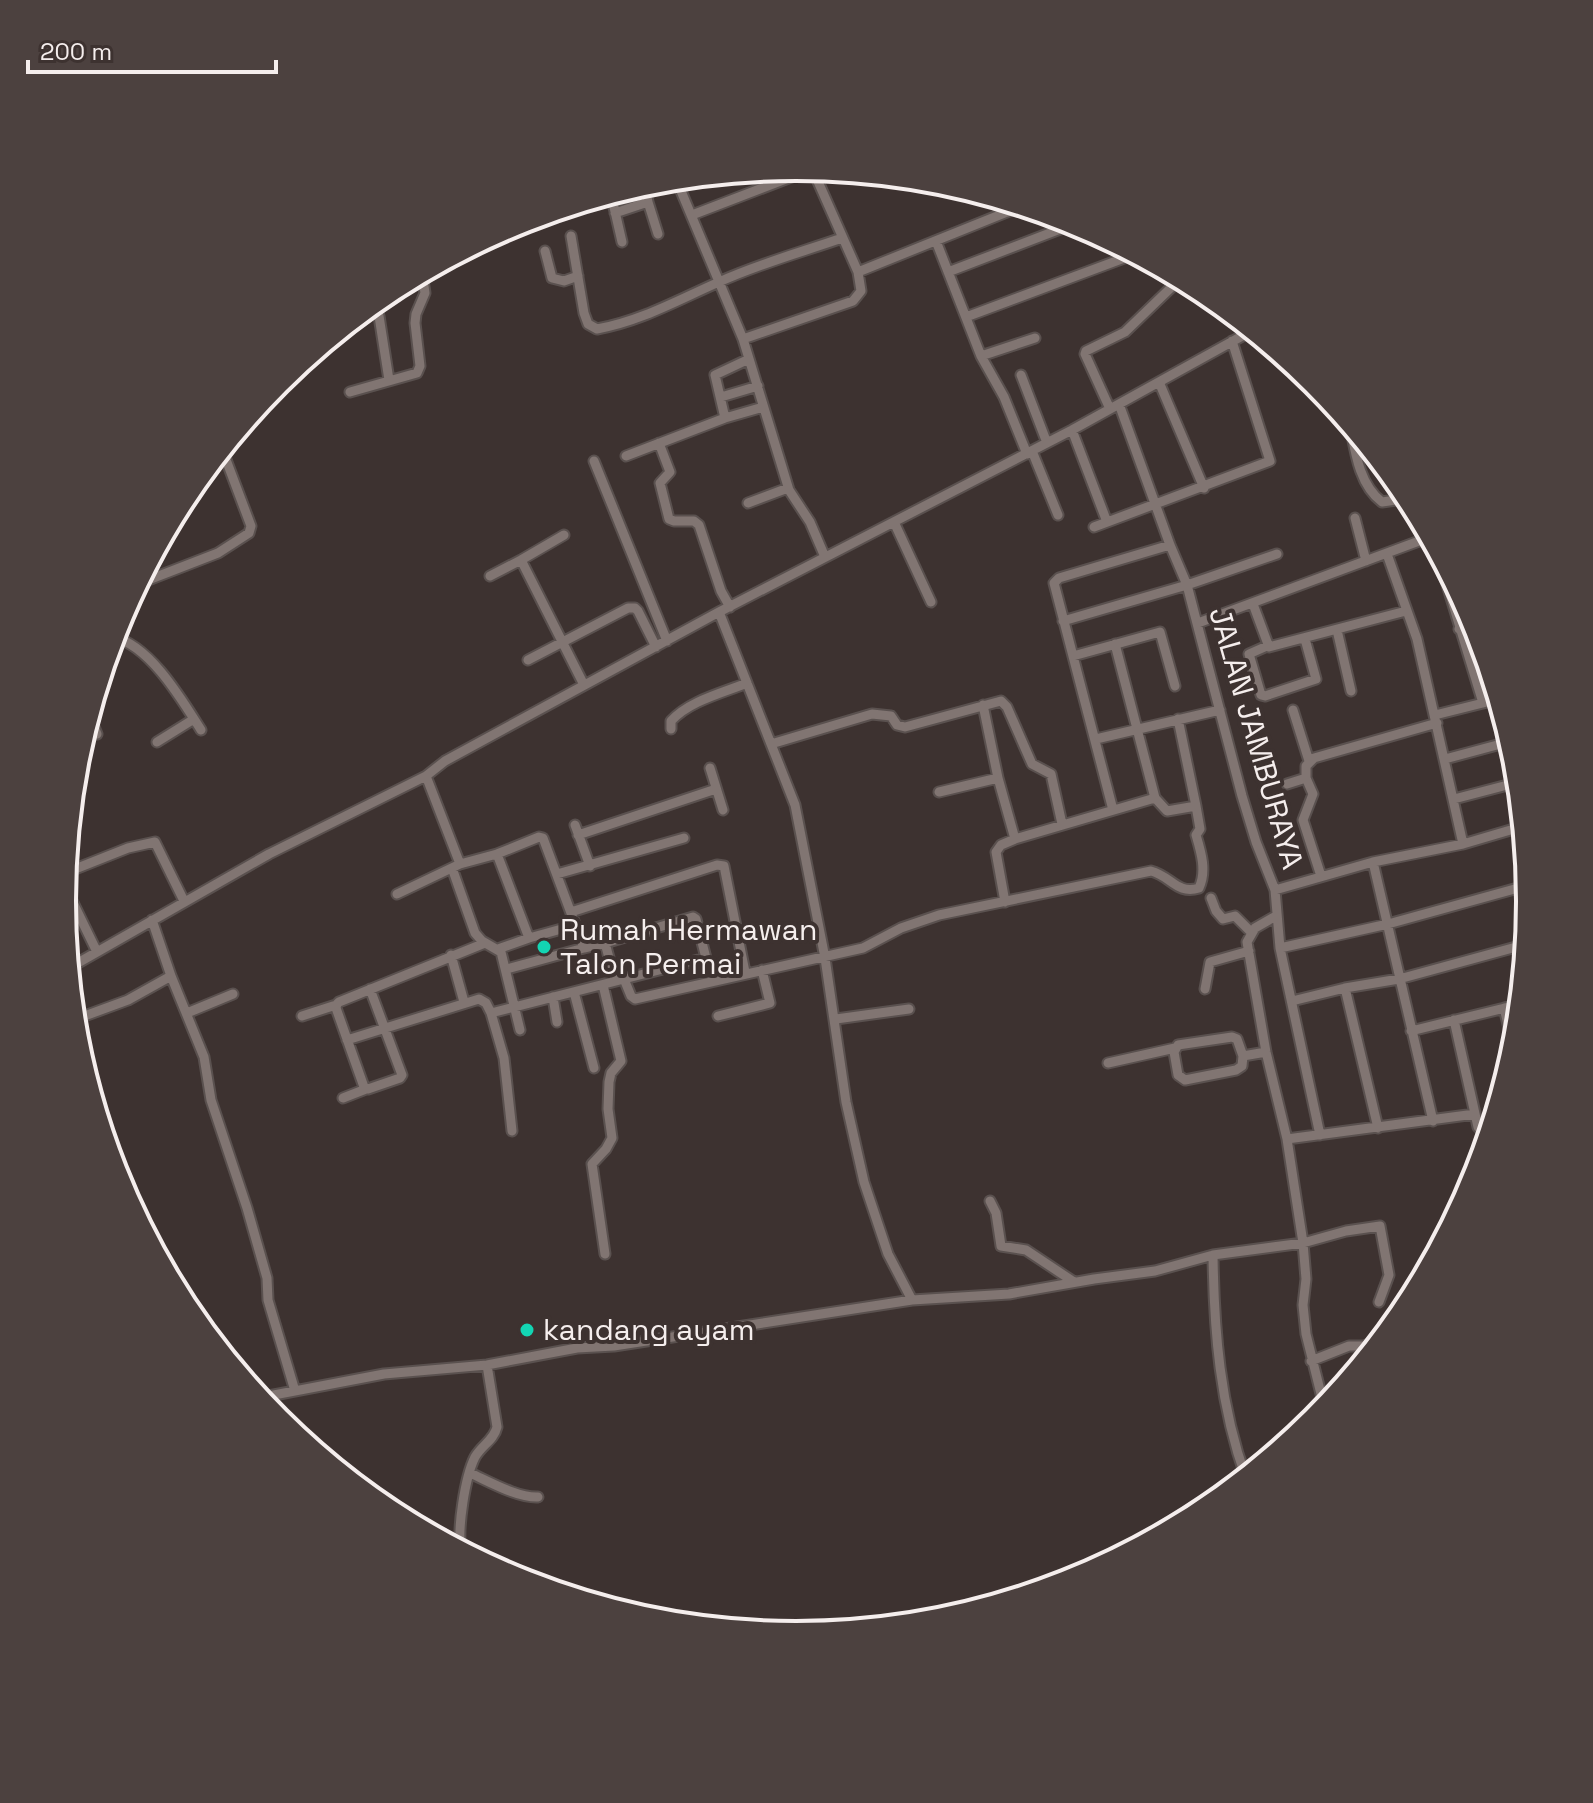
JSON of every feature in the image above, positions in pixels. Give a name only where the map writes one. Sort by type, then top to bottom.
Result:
[{"type":"street","points":[[692,215],[779,182]]},
{"type":"street","points":[[743,339],[853,301],[861,291],[858,272],[818,182]]},
{"type":"street","points":[[681,191],[743,339],[788,488],[810,522],[825,557]]},
{"type":"street","points":[[647,197],[658,234]]},
{"type":"street","points":[[615,213],[635,200]]},
{"type":"street","points":[[613,205],[622,242]]},
{"type":"street","points":[[858,272],[1006,213]]},
{"type":"street","points":[[948,272],[1057,230]]},
{"type":"street","points":[[571,236],[584,313],[588,324],[597,329],[635,320],[720,282],[842,238]]},
{"type":"street","points":[[936,241],[981,356],[1004,397],[1058,515]]},
{"type":"street","points":[[545,251],[552,278],[564,281],[578,276]]},
{"type":"street","points":[[966,317],[1122,259]]},
{"type":"street","points":[[350,392],[417,373],[415,323],[425,293],[424,285]]},
{"type":"street","name":"JALAN JAMBURAYA","points":[[1172,287],[1125,332],[1085,354],[1114,406],[1187,585],[1256,842],[1275,890],[1373,862],[1463,844],[1513,829]]},
{"type":"street","points":[[379,316],[389,380]]},
{"type":"street","points":[[79,962],[269,854],[426,776],[470,746],[719,612],[1030,453],[1242,336]]},
{"type":"street","points":[[981,356],[1035,338]]},
{"type":"street","points":[[1094,527],[1270,461],[1232,341]]},
{"type":"street","points":[[725,418],[715,375],[749,359]]},
{"type":"street","points":[[1021,375],[1047,443]]},
{"type":"street","points":[[1159,382],[1204,488]]},
{"type":"street","points":[[721,397],[758,386]]},
{"type":"street","points":[[626,456],[725,418],[763,407]]},
{"type":"street","points":[[1072,430],[1107,522]]},
{"type":"street","points":[[659,443],[670,473],[660,483],[669,519],[694,521],[699,525],[721,591],[730,607]]},
{"type":"street","points":[[1355,447],[1369,492],[1382,502],[1395,500]]},
{"type":"street","points":[[153,578],[218,553],[249,533],[251,526],[227,461]]},
{"type":"street","points":[[594,461],[667,641]]},
{"type":"street","points":[[748,503],[788,488]]},
{"type":"street","points":[[1355,518],[1366,561]]},
{"type":"street","points":[[894,522],[931,602]]},
{"type":"street","points":[[490,576],[564,535]]},
{"type":"street","points":[[1198,623],[1420,541]]},
{"type":"street","points":[[1113,810],[1063,621],[1055,579],[1170,545]]},
{"type":"street","points":[[1063,621],[1187,585],[1277,554]]},
{"type":"street","points":[[1387,554],[1417,639],[1463,844]]},
{"type":"street","points":[[521,560],[584,685]]},
{"type":"street","points":[[1451,601],[1483,703]]},
{"type":"street","points":[[1253,604],[1267,646]]},
{"type":"street","points":[[528,660],[631,608],[638,611],[656,647]]},
{"type":"street","points":[[1305,639],[1316,679],[1261,695],[1249,654],[1267,646],[1305,639],[1406,611]]},
{"type":"street","points":[[719,612],[795,805],[836,1019],[837,1048],[846,1102],[864,1182],[888,1254],[912,1300]]},
{"type":"street","points":[[1337,630],[1351,691]]},
{"type":"street","points":[[1073,656],[1160,632],[1175,686]]},
{"type":"street","points":[[126,640],[145,653],[201,730]]},
{"type":"street","points":[[1115,644],[1155,798],[1167,811],[1196,806]]},
{"type":"street","points":[[671,729],[674,717],[701,701],[747,683]]},
{"type":"street","points":[[771,744],[872,714],[891,716],[897,725],[905,727],[997,701],[1007,707],[1032,764],[1051,774],[1062,824]]},
{"type":"street","points":[[1324,875],[1305,817],[1313,794],[1304,769],[1309,761],[1488,702]]},
{"type":"street","points":[[983,705],[1015,839]]},
{"type":"street","points":[[1096,739],[1220,710]]},
{"type":"street","points":[[1293,710],[1309,761]]},
{"type":"street","points":[[157,742],[194,719]]},
{"type":"street","points":[[605,943],[620,980],[635,999],[863,948],[901,928],[939,915],[1151,871],[1188,892],[1199,888],[1203,880],[1203,859],[1196,835],[1200,829],[1178,719]]},
{"type":"street","points":[[1445,759],[1499,744]]},
{"type":"street","points":[[710,768],[723,810]]},
{"type":"street","points":[[426,776],[456,866],[472,927],[485,943],[498,949],[507,969],[520,1030]]},
{"type":"street","points":[[939,792],[998,778]]},
{"type":"street","points":[[1287,784],[1306,778]]},
{"type":"street","points":[[1454,799],[1507,785]]},
{"type":"street","points":[[590,866],[576,830],[716,789]]},
{"type":"street","points":[[1005,902],[996,852],[1001,845],[1155,798]]},
{"type":"street","points":[[397,894],[456,866],[541,837],[584,948]]},
{"type":"street","points":[[557,874],[684,838]]},
{"type":"street","points":[[77,868],[128,848],[155,842],[184,901]]},
{"type":"street","points":[[497,854],[529,938]]},
{"type":"street","points":[[1373,862],[1433,1121]]},
{"type":"street","points":[[571,912],[717,865],[724,866],[745,972]]},
{"type":"street","points":[[1280,948],[1388,924],[1516,888]]},
{"type":"street","points":[[1275,890],[1280,948],[1320,1135]]},
{"type":"street","points":[[1211,898],[1223,919],[1235,916],[1251,932]]},
{"type":"street","points":[[76,911],[97,952]]},
{"type":"street","points":[[1276,916],[1251,932],[1247,942],[1266,1052],[1287,1139],[1303,1243],[1306,1279],[1303,1305],[1311,1361],[1321,1395]]},
{"type":"street","points":[[491,1013],[706,958],[693,917],[507,969]]},
{"type":"street","points":[[152,920],[204,1057],[211,1100],[247,1208],[267,1278],[268,1300],[295,1391]]},
{"type":"street","points":[[498,949],[576,925]]},
{"type":"street","points":[[302,1016],[485,943]]},
{"type":"street","points":[[1292,1001],[1399,979],[1515,947]]},
{"type":"street","points":[[1205,989],[1210,962],[1249,951]]},
{"type":"street","points":[[451,955],[464,1002]]},
{"type":"street","points":[[718,1016],[770,1003],[762,970]]},
{"type":"street","points":[[85,1016],[128,1000],[171,976]]},
{"type":"street","points":[[603,985],[621,1061],[611,1073],[609,1082],[608,1109],[612,1138],[592,1164],[605,1254]]},
{"type":"street","points":[[1345,988],[1378,1128]]},
{"type":"street","points":[[343,1098],[402,1076],[370,989]]},
{"type":"street","points":[[574,992],[594,1068]]},
{"type":"street","points":[[187,1013],[233,994]]},
{"type":"street","points":[[553,997],[557,1022]]},
{"type":"street","points":[[347,1040],[464,1002],[482,1000],[491,1013],[504,1058],[512,1131]]},
{"type":"street","points":[[336,1005],[366,1089]]},
{"type":"street","points":[[1411,1031],[1509,1007]]},
{"type":"street","points":[[1504,1008],[1507,1020]]},
{"type":"street","points":[[836,1019],[909,1009]]},
{"type":"street","points":[[1454,1020],[1480,1129]]},
{"type":"street","points":[[1108,1063],[1175,1048],[1232,1037],[1237,1039],[1243,1056],[1242,1066],[1236,1070],[1185,1080],[1178,1075],[1175,1048]]},
{"type":"street","points":[[1243,1056],[1266,1052]]},
{"type":"street","points":[[1287,1139],[1475,1114]]},
{"type":"street","points":[[990,1201],[996,1213],[1001,1246],[1026,1250],[1074,1282]]},
{"type":"street","points":[[272,1395],[384,1374],[487,1365],[577,1348],[614,1346],[912,1300],[1009,1294],[1155,1271],[1213,1255],[1303,1243],[1346,1231],[1380,1226],[1389,1275],[1379,1302]]},
{"type":"street","points":[[1213,1255],[1214,1315],[1222,1384],[1233,1442],[1242,1467]]},
{"type":"street","points":[[1311,1361],[1349,1346],[1363,1346]]},
{"type":"street","points":[[460,1538],[470,1473],[477,1453],[495,1435],[497,1427],[487,1365]]},
{"type":"street","points":[[470,1473],[499,1484],[518,1496],[538,1497]]},
{"type":"place","name":"Rumah Hermawan Talon Permai","points":[[544,947]]},
{"type":"place","name":"kandang ayam","points":[[527,1330]]}]
